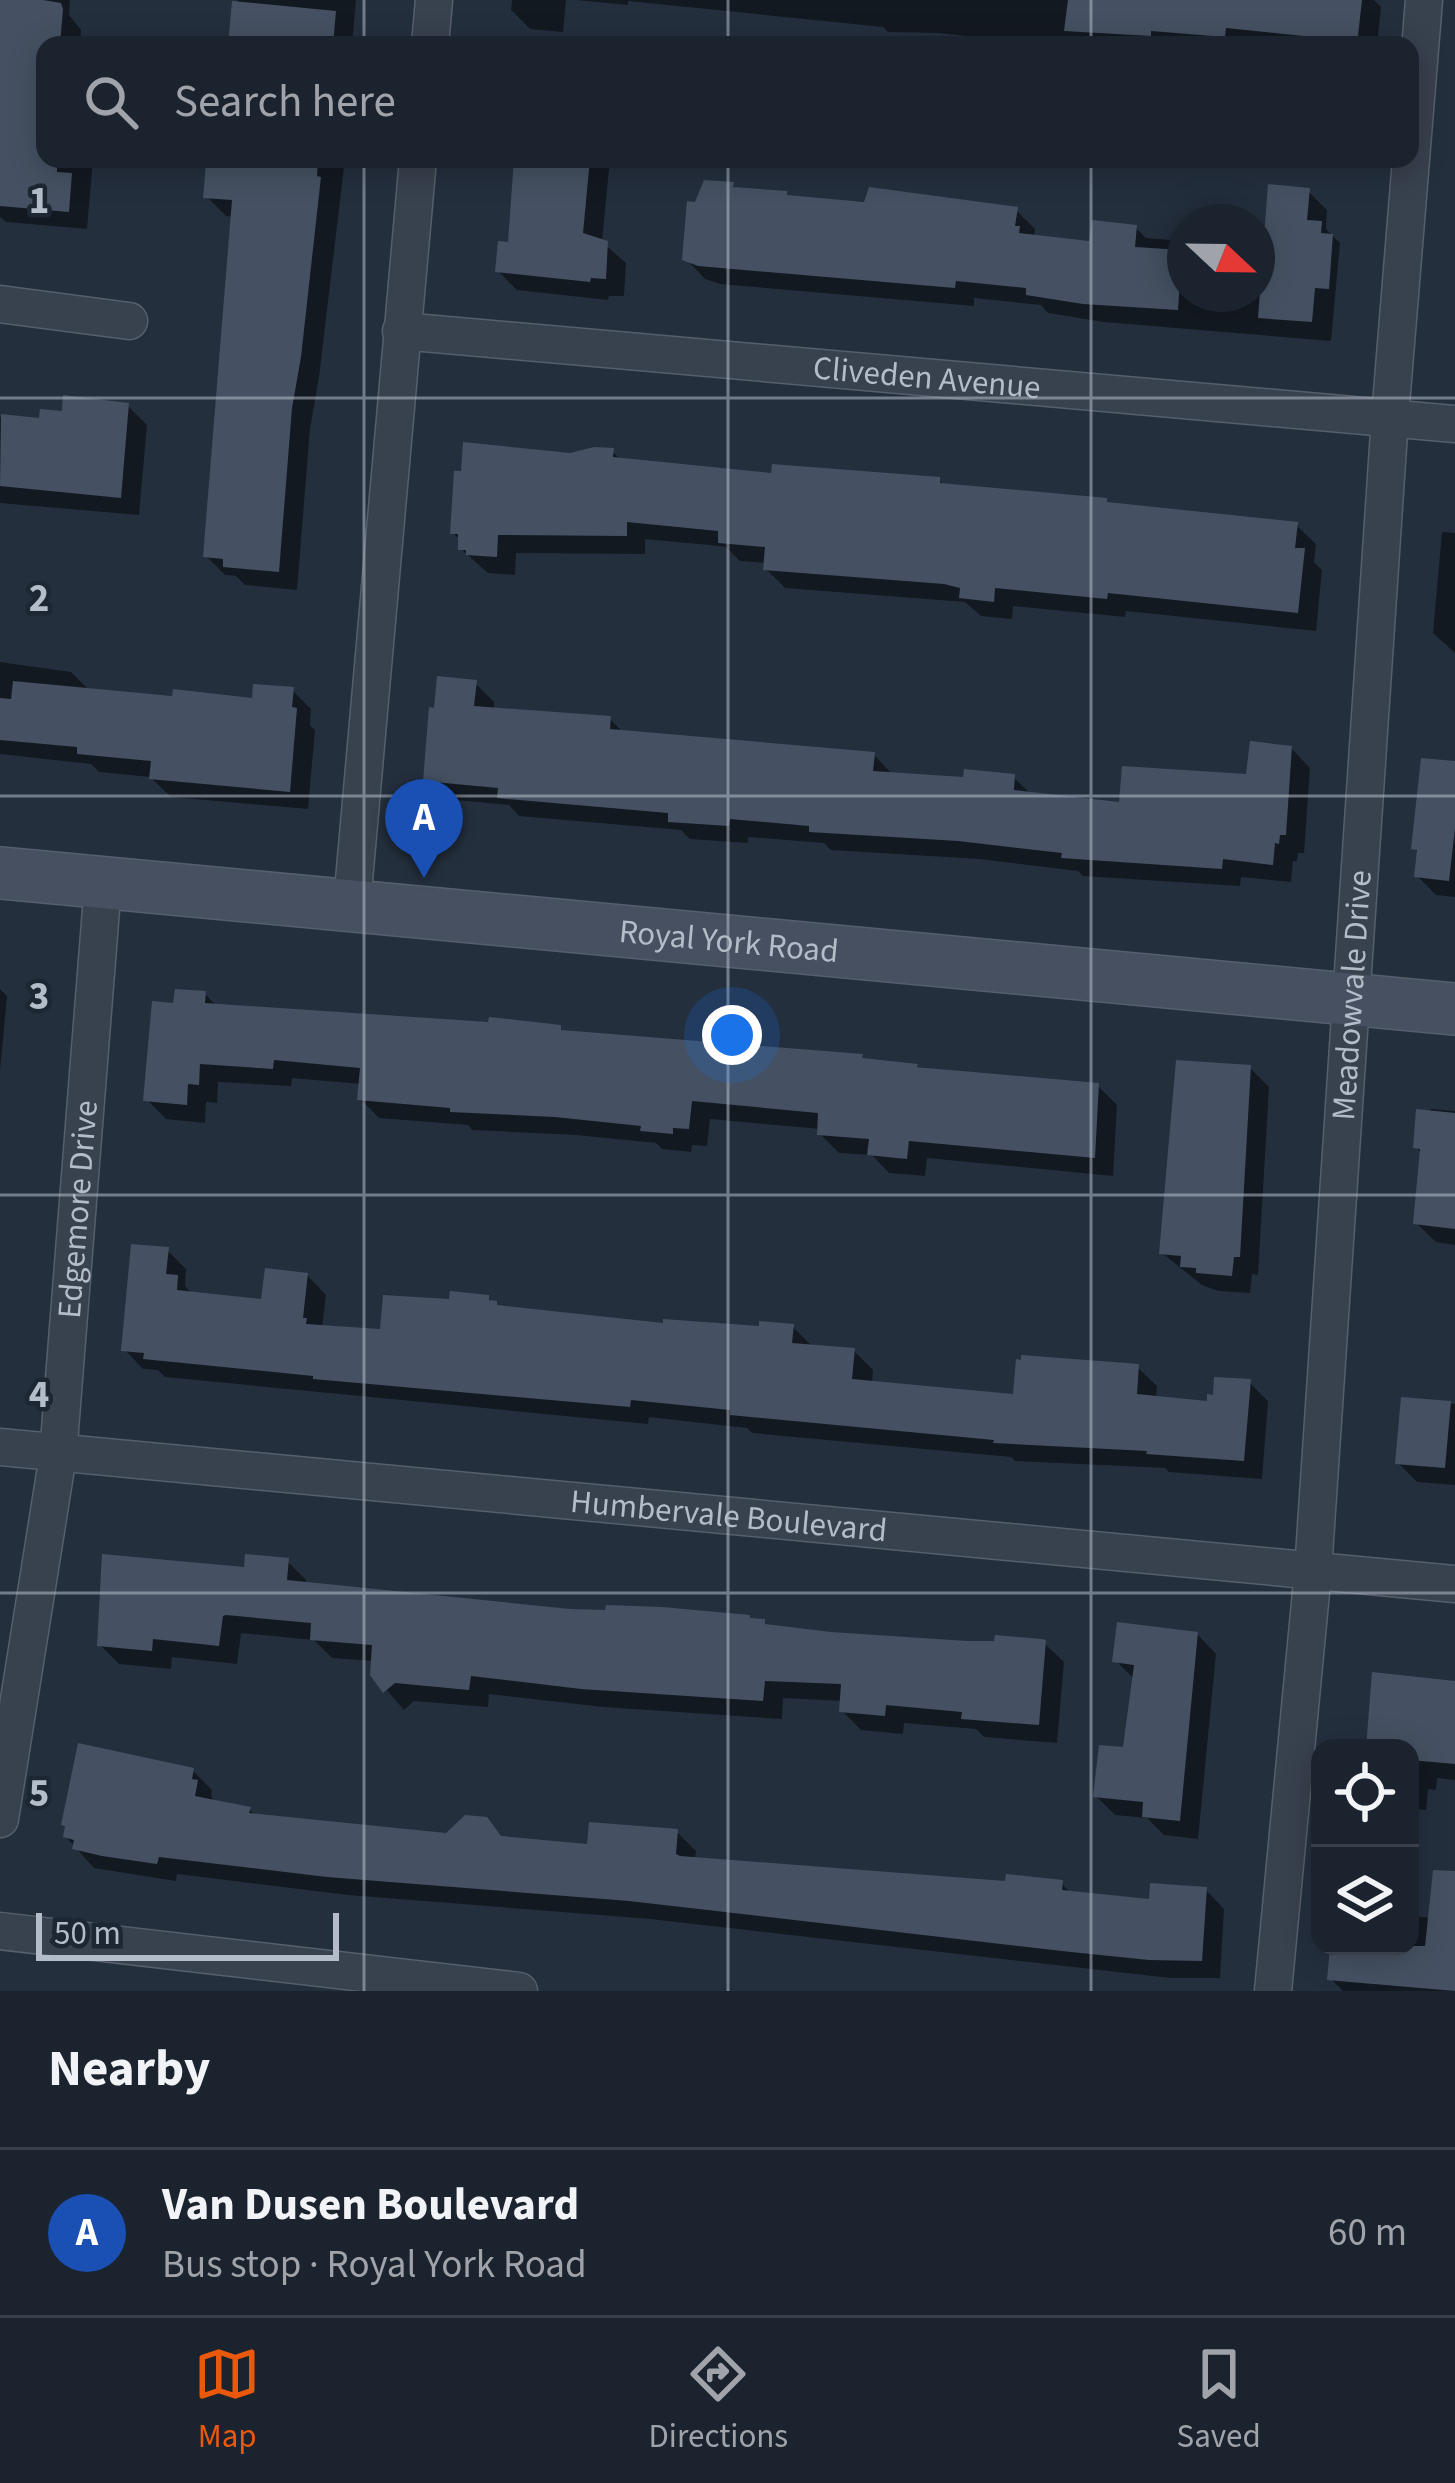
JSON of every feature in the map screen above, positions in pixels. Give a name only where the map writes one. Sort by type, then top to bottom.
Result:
[{"type":"main road","name":"Royal York Road","points":[[0,873],[1455,1009]]},
{"type":"street","points":[[431,36],[434,0]]},
{"type":"street","name":"Meadowvale Drive","points":[[1419,61],[1424,0]]},
{"type":"street","points":[[352,903],[417,168]]},
{"type":"street","name":"Meadowvale Drive","points":[[1274,1991],[1313,1571],[1410,168]]},
{"type":"street","points":[[0,304],[129,321]]},
{"type":"street","name":"Cliveden Avenue","points":[[401,331],[1455,424]]},
{"type":"street","name":"Edgemore Drive","points":[[0,1819],[58,1455],[103,884]]},
{"type":"street","name":"Humbervale Boulevard","points":[[0,1448],[1455,1584]]},
{"type":"street","points":[[0,1931],[519,1991]]},
{"type":"building","points":[[0,0],[61,3],[61,36],[36,36],[36,168],[72,173],[69,212],[0,206]]},
{"type":"building","points":[[1068,0],[1362,0],[1358,36],[1226,28],[1225,36],[1064,31]]},
{"type":"building","points":[[232,1],[336,11],[334,36],[229,36]]},
{"type":"building","points":[[206,168],[318,168],[321,177],[292,408],[279,572],[223,567],[223,559],[203,557],[232,200],[203,198]]},
{"type":"building","points":[[513,168],[589,168],[583,233],[608,241],[606,279],[591,278],[590,282],[495,272],[498,241],[508,242]]},
{"type":"building","points":[[704,180],[864,202],[869,187],[1018,207],[1015,226],[1020,226],[1019,233],[1089,241],[1092,220],[1137,225],[1135,247],[1167,249],[1167,309],[1083,304],[1026,295],[1026,288],[956,281],[955,288],[698,266],[682,260],[687,201],[695,202]]},
{"type":"building","points":[[1268,184],[1310,188],[1307,220],[1322,221],[1321,233],[1333,234],[1329,289],[1315,288],[1312,322],[1258,318],[1258,312],[1275,312],[1275,204],[1267,204]]},
{"type":"building","points":[[63,395],[129,403],[121,498],[0,486],[1,414],[39,418],[40,409],[62,411]]},
{"type":"building","points":[[463,442],[570,453],[614,448],[613,457],[771,473],[772,464],[940,477],[940,483],[1298,522],[1295,548],[1305,548],[1298,613],[1108,593],[1107,599],[995,588],[994,602],[959,598],[960,588],[944,584],[763,570],[765,547],[718,543],[718,531],[627,522],[627,536],[498,535],[497,557],[466,555],[466,550],[458,550],[458,534],[450,534],[454,471],[461,471]]},
{"type":"building","points":[[437,676],[477,680],[474,706],[611,716],[610,729],[875,752],[873,771],[963,777],[964,769],[1015,774],[1014,790],[1119,802],[1122,766],[1246,774],[1250,741],[1292,746],[1286,835],[1275,843],[1273,865],[1223,859],[1222,869],[1061,858],[1062,853],[809,832],[809,826],[730,819],[729,826],[668,822],[668,813],[497,798],[498,788],[423,781],[429,707],[434,708]]},
{"type":"building","points":[[13,681],[172,696],[173,689],[252,698],[253,684],[294,687],[292,707],[297,708],[290,792],[149,779],[151,761],[77,754],[77,747],[0,740],[0,698],[11,699]]},
{"type":"building","points":[[1421,758],[1455,761],[1449,881],[1414,877],[1417,850],[1411,849]]},
{"type":"building","points":[[175,989],[206,991],[205,1003],[488,1022],[489,1017],[561,1025],[561,1030],[863,1054],[862,1058],[917,1067],[1099,1083],[1095,1158],[909,1141],[907,1159],[867,1155],[869,1139],[817,1135],[818,1113],[692,1101],[689,1129],[673,1128],[673,1134],[555,1117],[450,1112],[450,1108],[357,1100],[360,1068],[274,1060],[273,1069],[200,1064],[199,1085],[188,1084],[187,1105],[143,1101],[152,1001],[173,1003]]},
{"type":"building","points":[[1176,1060],[1251,1065],[1240,1257],[1234,1257],[1232,1276],[1196,1273],[1196,1268],[1180,1267],[1181,1256],[1159,1254]]},
{"type":"building","points":[[1416,1109],[1455,1113],[1455,1229],[1413,1224],[1420,1149],[1413,1148]]},
{"type":"building","points":[[131,1244],[169,1247],[166,1274],[178,1275],[177,1290],[261,1299],[265,1268],[308,1273],[306,1324],[380,1329],[383,1295],[449,1299],[450,1291],[489,1295],[497,1305],[663,1323],[663,1319],[794,1324],[792,1343],[855,1348],[852,1379],[1013,1394],[1016,1359],[1021,1360],[1021,1355],[1139,1364],[1137,1394],[1207,1401],[1207,1394],[1213,1395],[1214,1377],[1251,1379],[1244,1461],[993,1443],[631,1400],[630,1407],[143,1359],[144,1353],[121,1351]]},
{"type":"building","points":[[1401,1397],[1451,1401],[1445,1468],[1395,1464]]},
{"type":"building","points":[[102,1554],[244,1567],[245,1554],[289,1558],[287,1580],[570,1609],[605,1610],[606,1605],[750,1615],[765,1619],[765,1624],[831,1632],[967,1641],[994,1641],[995,1635],[1041,1639],[1046,1640],[1039,1725],[961,1719],[962,1712],[886,1705],[885,1716],[839,1712],[841,1684],[765,1681],[763,1701],[471,1676],[469,1690],[395,1683],[383,1693],[370,1675],[372,1645],[310,1640],[311,1623],[226,1615],[219,1646],[153,1639],[152,1651],[97,1646]]},
{"type":"building","points":[[1117,1622],[1198,1632],[1180,1821],[1142,1817],[1143,1802],[1093,1797],[1099,1745],[1123,1747],[1134,1665],[1112,1662]]},
{"type":"building","points":[[1372,1672],[1455,1681],[1455,1764],[1419,1761],[1419,1739],[1367,1739]]},
{"type":"building","points":[[78,1743],[194,1768],[195,1796],[251,1807],[249,1813],[446,1833],[465,1815],[487,1817],[501,1836],[587,1844],[589,1822],[678,1829],[676,1854],[680,1856],[1005,1881],[1006,1874],[1063,1880],[1062,1890],[1149,1899],[1150,1883],[1207,1887],[1202,1961],[1071,1952],[629,1901],[327,1877],[159,1857],[157,1864],[102,1856],[72,1849],[74,1840],[63,1837],[65,1826],[61,1825]]},
{"type":"building","points":[[1433,1870],[1455,1871],[1455,1991],[1327,1980],[1329,1955],[1419,1955],[1419,1946],[1425,1946]]},
{"type":"place","name":"Van Dusen Boulevard","points":[[424,878]]}]
